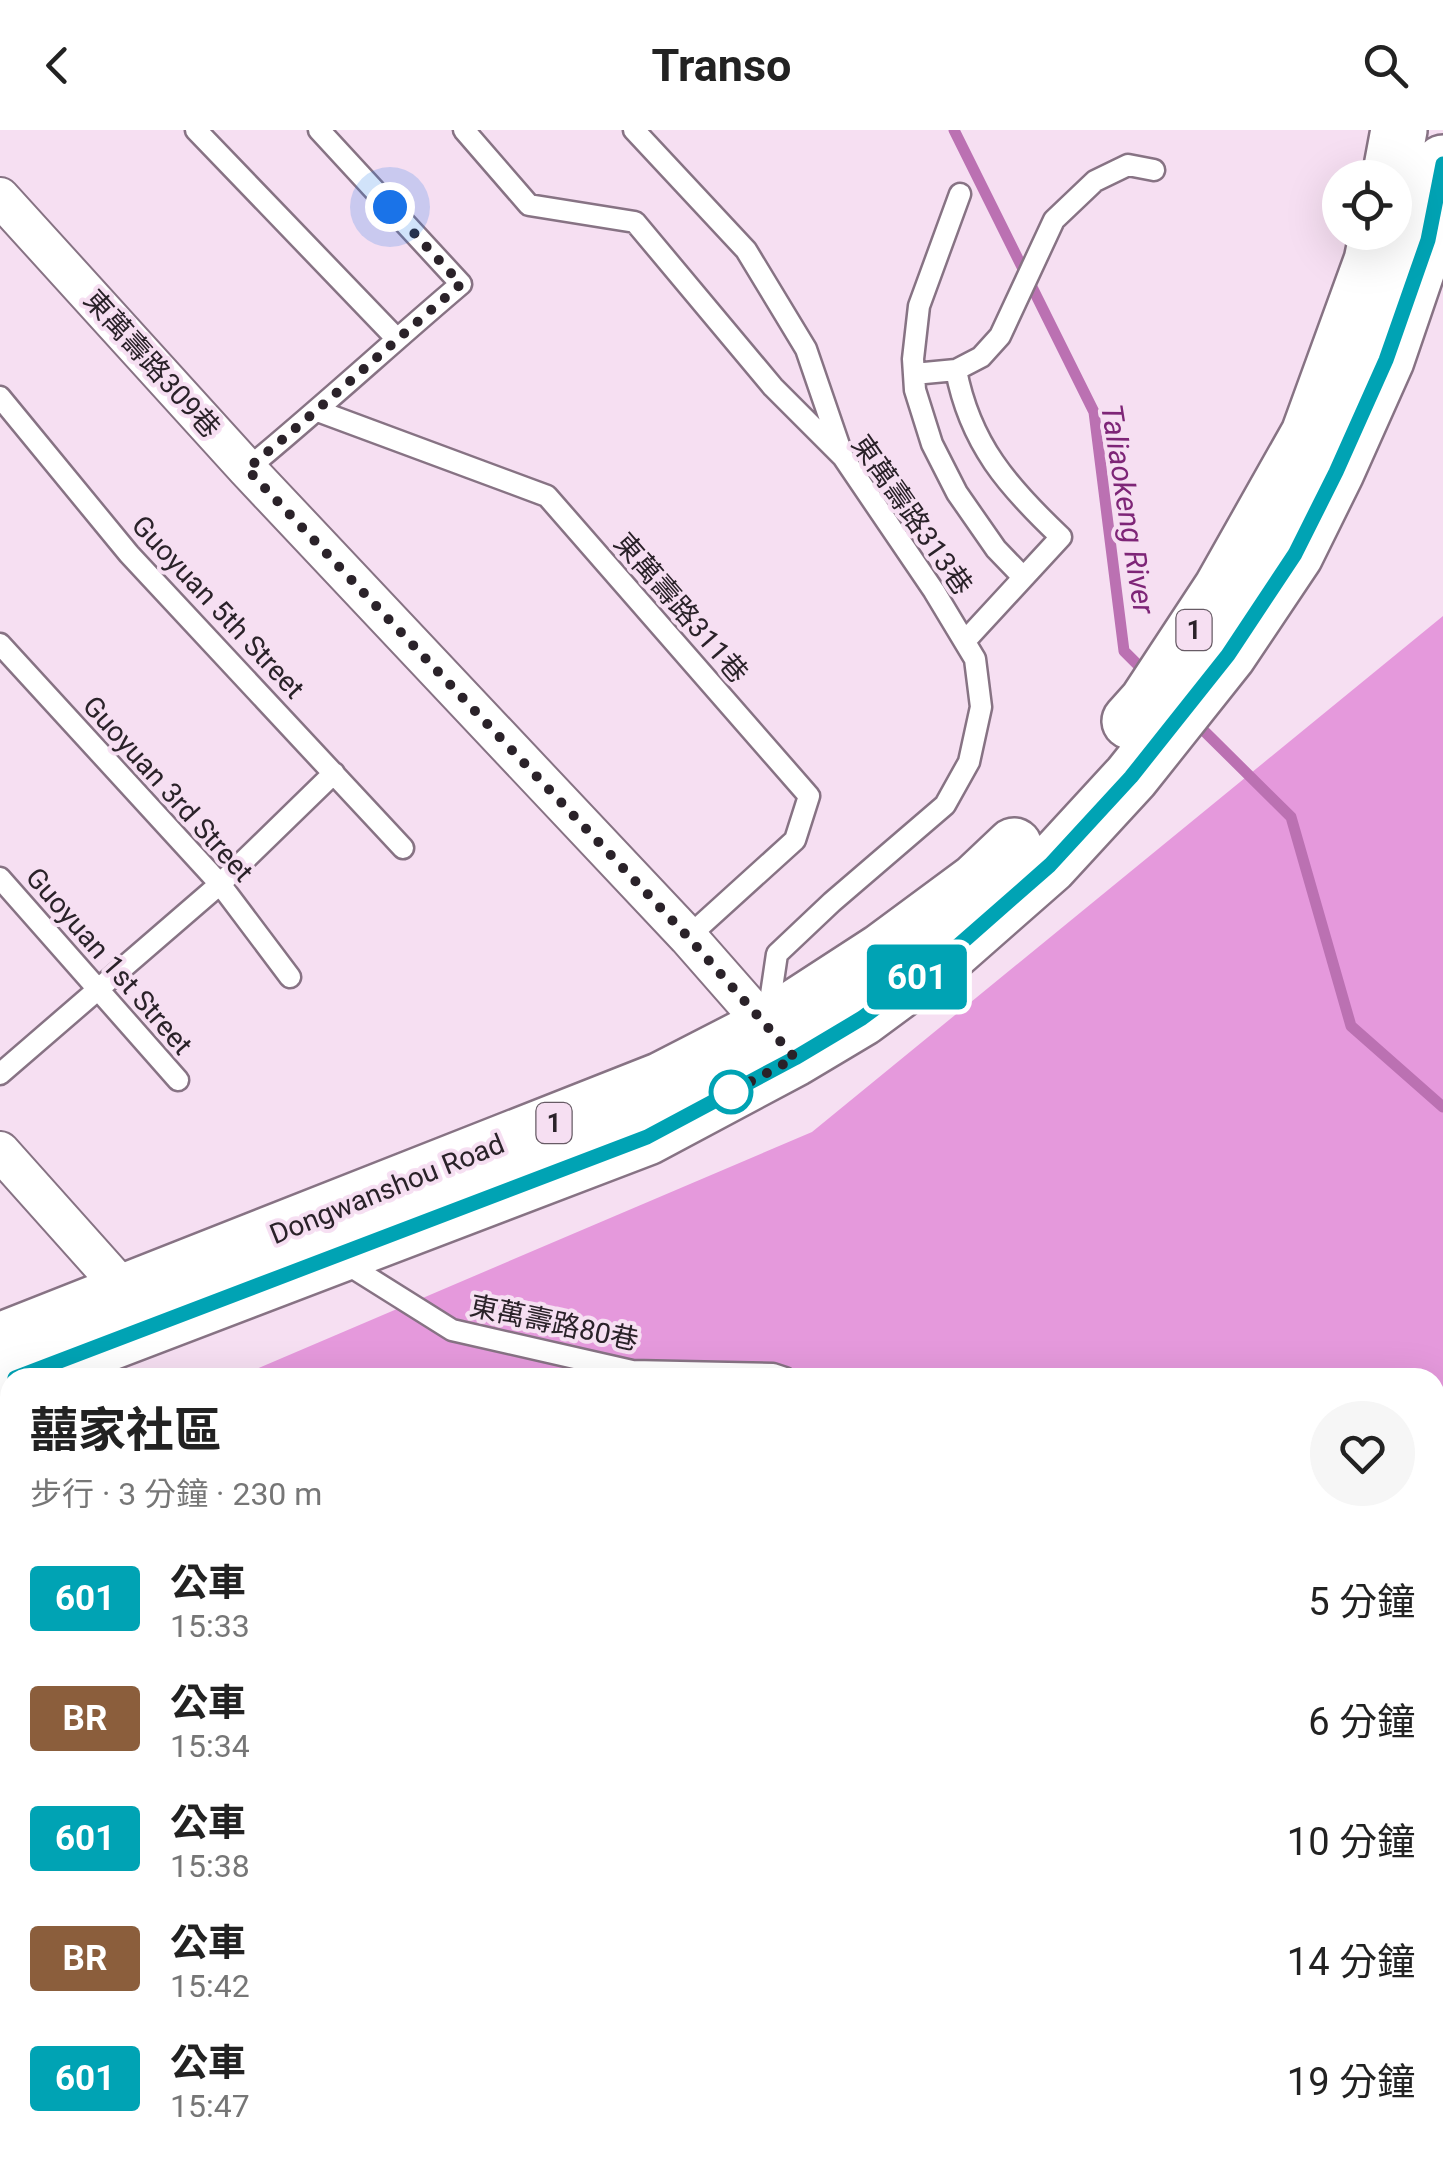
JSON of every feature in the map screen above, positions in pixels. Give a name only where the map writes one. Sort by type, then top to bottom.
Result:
[{"type":"main road","points":[[1394,160],[1400,130]]},
{"type":"main road","name":"1","points":[[1323,453],[1386,360],[1428,240],[1443,163]]},
{"type":"main road","name":"1","points":[[1323,453],[1374,250]]},
{"type":"main road","name":"Dongwanshou Road","points":[[42,1368],[647,1137],[781,1042],[881,952],[977,880],[1054,809],[1147,702],[1222,588],[1323,453]]},
{"type":"main road","name":"Dongwanshou Road","points":[[0,1341],[662,1080],[862,1018],[951,952],[1050,865],[1131,777],[1228,655],[1295,554],[1323,453]]},
{"type":"street","name":"東萬壽路309巷","points":[[0,198],[247,469],[688,937],[781,1042]]},
{"type":"street","points":[[0,1151],[126,1292]]},
{"type":"lane","points":[[196,130],[396,339]]},
{"type":"lane","points":[[247,469],[461,284],[319,130]]},
{"type":"lane","name":"東萬壽路313巷","points":[[464,130],[529,205],[634,222],[773,387],[843,457],[975,659],[981,706],[969,762],[945,805],[777,954],[781,1042]]},
{"type":"lane","points":[[634,130],[746,250],[806,349],[843,457]]},
{"type":"lane","points":[[914,374],[956,370],[981,357],[1000,336],[1054,220],[1095,182],[1128,165],[1154,170]]},
{"type":"lane","points":[[960,194],[919,306],[913,359],[916,390],[932,444],[957,493],[996,549],[1023,577]]},
{"type":"lane","points":[[956,370],[961,398],[982,446],[1004,479],[1060,538],[964,641]]},
{"type":"lane","name":"Guoyuan 5th Street","points":[[0,397],[129,554],[403,848]]},
{"type":"lane","name":"東萬壽路311巷","points":[[318,411],[547,496],[809,796],[795,840],[688,937]]},
{"type":"lane","name":"Guoyuan 3rd Street","points":[[0,644],[220,884],[290,977]]},
{"type":"lane","points":[[0,1074],[220,884],[334,773]]},
{"type":"lane","name":"Guoyuan 1st Street","points":[[0,878],[178,1080]]},
{"type":"lane","name":"東萬壽路80巷","points":[[332,1256],[452,1330],[615,1368]]},
{"type":"shaded area","points":[[1443,616],[1443,1368],[258,1368],[812,1132]]},
{"type":"waterway","name":"Taliaokeng River","points":[[954,130],[1094,412],[1124,651],[1149,676]]},
{"type":"waterway","name":"Taliaokeng River","points":[[1194,721],[1291,817],[1351,1026],[1443,1107]]},
{"type":"bus line","name":"601","points":[[41,1368],[647,1137],[862,1018],[951,952],[1050,865],[1131,777],[1228,655],[1295,554],[1386,360],[1428,240],[1443,164]]},
{"type":"route","points":[[390,207],[461,284],[247,469],[688,937],[795,1058],[731,1092]]}]
